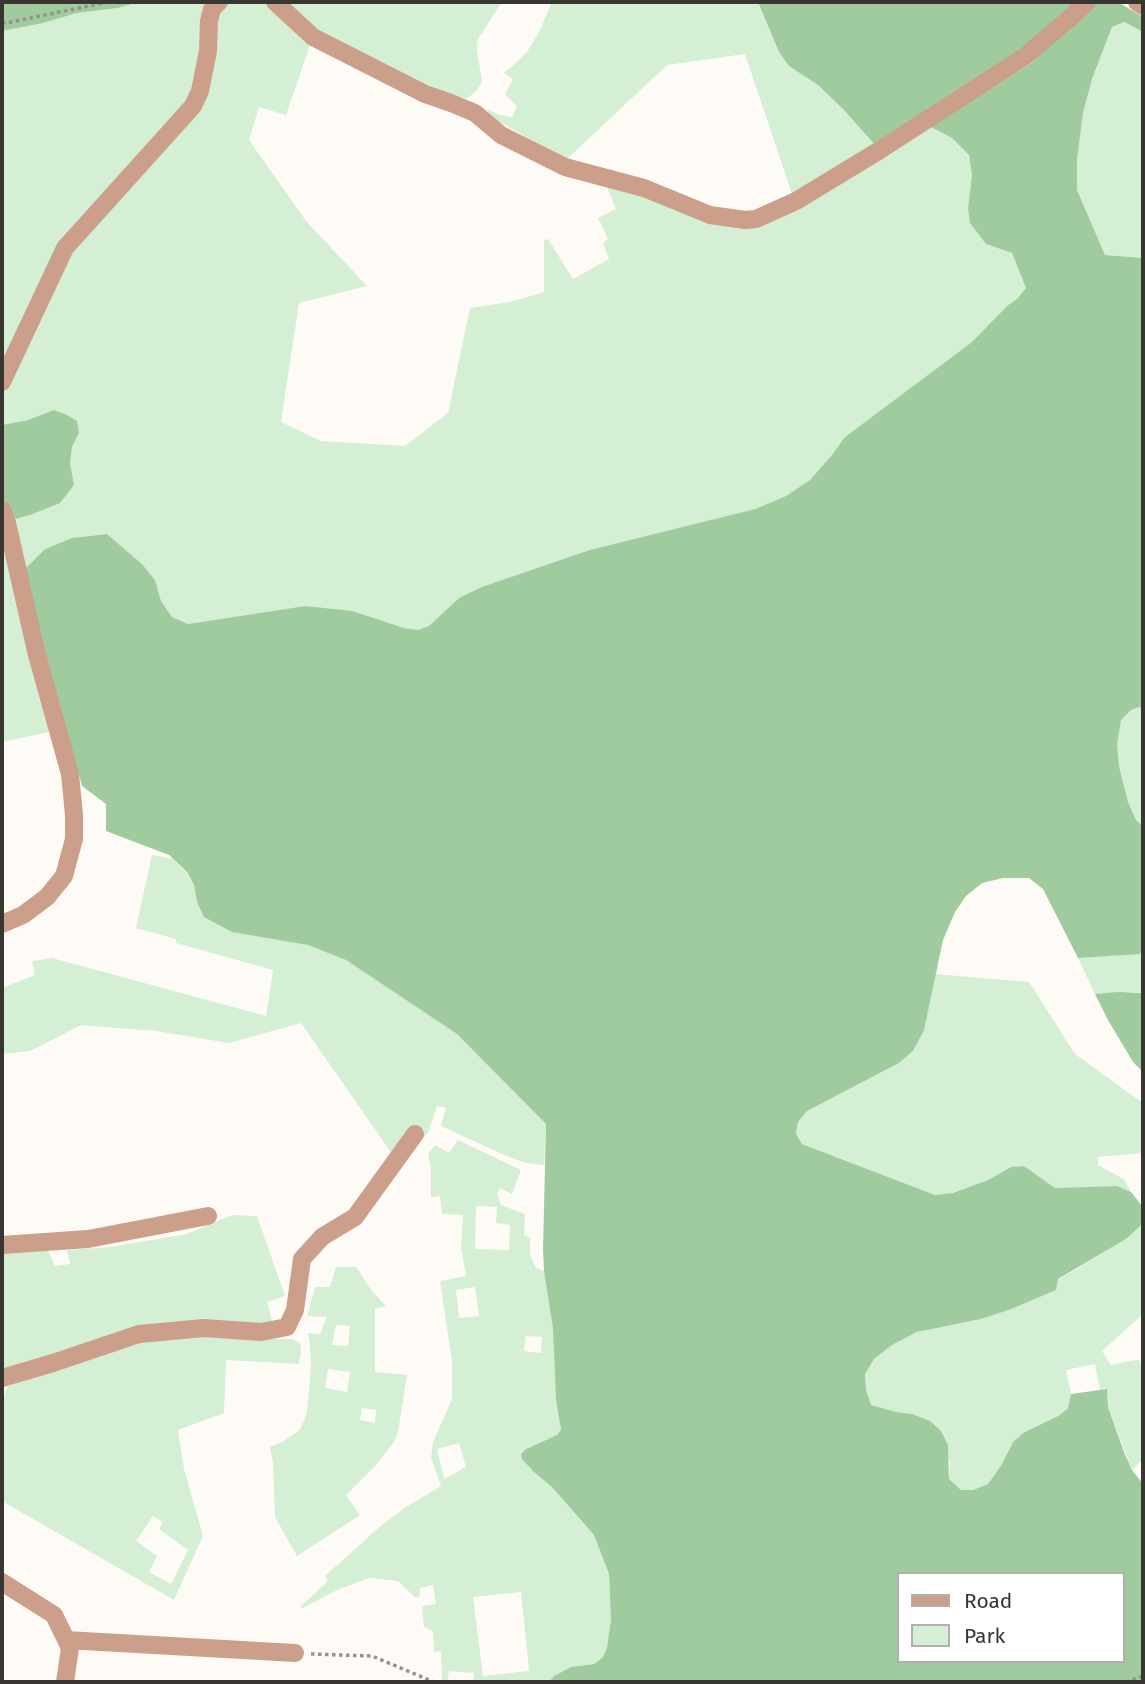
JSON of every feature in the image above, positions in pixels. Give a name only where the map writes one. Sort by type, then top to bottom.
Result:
[{"type":"street","points":[[2,382],[65,248],[193,106],[200,91],[208,51],[212,9],[219,2]]},
{"type":"street","points":[[275,2],[313,37],[425,94],[475,113],[501,135],[565,167],[644,188],[710,215],[745,220],[756,219],[796,201],[890,143],[1024,57],[1087,2]]},
{"type":"street","points":[[1137,2],[1143,6]]},
{"type":"street","points":[[2,510],[36,651],[70,774],[74,815],[74,839],[64,876],[47,897],[23,915],[2,924]]},
{"type":"street","points":[[2,1378],[139,1334],[204,1328],[261,1332],[287,1327],[295,1310],[302,1259],[322,1237],[355,1217],[415,1134]]},
{"type":"street","points":[[2,1245],[88,1239],[208,1216]]},
{"type":"street","points":[[2,1582],[54,1615],[70,1648],[65,1682]]},
{"type":"street","points":[[66,1640],[295,1653]]},
{"type":"path","points":[[2,23],[108,2]]},
{"type":"path","points":[[295,1653],[372,1656],[434,1682]]},
{"type":"path","points":[[1126,1682],[1143,1676]]},
{"type":"green space","points":[[2,2],[139,2],[2,31]]},
{"type":"green space","points":[[139,2],[211,2],[196,90],[100,202],[2,369],[2,31]]},
{"type":"green space","points":[[225,2],[267,2],[311,42],[286,115],[259,107],[249,140],[306,221],[367,286],[299,303],[281,422],[321,441],[405,446],[448,413],[470,308],[510,302],[544,292],[544,240],[548,239],[573,279],[609,259],[603,243],[608,239],[598,218],[616,209],[606,185],[737,225],[929,126],[952,138],[969,155],[972,175],[968,208],[986,244],[1012,253],[1026,288],[972,342],[845,437],[810,480],[786,496],[755,509],[619,543],[459,598],[429,626],[418,631],[305,606],[188,624],[172,617],[161,601],[155,580],[142,564],[107,534],[72,538],[45,549],[25,569],[11,520],[30,515],[74,486],[70,463],[72,447],[79,433],[28,420],[2,425],[2,397],[70,249],[201,104],[214,18]]},
{"type":"green space","points":[[283,2],[502,2],[478,39],[482,81],[476,92],[467,98],[452,97],[327,38]]},
{"type":"green space","points":[[552,2],[758,2],[779,52],[789,66],[818,85],[876,146],[793,197],[745,54],[667,65],[566,160],[498,121],[487,109],[512,117],[517,106],[505,94],[513,79],[504,73],[527,52]]},
{"type":"green space","points":[[758,2],[1075,2],[1020,51],[876,146],[818,85],[789,66],[779,52]]},
{"type":"green space","points":[[1096,2],[1118,2],[1143,17],[1143,32],[1124,22],[1112,27],[1092,79],[1083,113],[1077,160],[1077,190],[1105,255],[1143,258],[1143,710],[1139,707],[1131,710],[1121,720],[1117,745],[1128,802],[1136,820],[1143,826],[1143,947],[1140,954],[1078,958],[1043,889],[1029,878],[1003,878],[982,883],[966,896],[955,912],[943,940],[924,1030],[913,1051],[899,1063],[807,1111],[798,1122],[796,1134],[802,1144],[935,1195],[953,1193],[988,1180],[1011,1167],[1024,1166],[1055,1188],[1117,1186],[1131,1192],[1142,1206],[1143,1222],[1139,1227],[1126,1239],[1058,1279],[1056,1290],[981,1319],[917,1332],[892,1345],[874,1359],[865,1374],[871,1405],[912,1414],[930,1421],[941,1431],[948,1445],[949,1479],[961,1490],[973,1490],[988,1484],[1013,1442],[1023,1433],[1060,1415],[1068,1408],[1071,1394],[1107,1389],[1108,1407],[1124,1452],[1132,1470],[1143,1484],[1143,1682],[549,1682],[554,1676],[571,1667],[594,1664],[603,1657],[611,1619],[609,1574],[594,1535],[552,1487],[522,1459],[521,1454],[557,1435],[561,1430],[556,1400],[553,1329],[544,1271],[546,1124],[457,1034],[346,960],[308,945],[232,932],[204,917],[187,872],[169,855],[106,831],[106,804],[82,786],[57,694],[35,635],[25,569],[45,549],[72,538],[107,534],[142,564],[155,580],[161,601],[172,617],[188,624],[305,606],[352,611],[418,630],[429,626],[459,598],[482,587],[590,550],[755,509],[786,496],[810,480],[845,437],[972,342],[1026,288],[1012,253],[986,244],[970,223],[968,208],[972,175],[969,155],[952,138],[929,126],[1030,64]]},
{"type":"green space","points":[[1123,22],[1143,32],[1143,258],[1105,255],[1077,190],[1077,159],[1083,113],[1092,79],[1112,27]]},
{"type":"green space","points":[[54,410],[77,421],[79,433],[72,447],[70,463],[74,485],[60,503],[11,520],[2,498],[2,425],[28,420]]},
{"type":"green space","points":[[2,524],[53,731],[2,742]]},
{"type":"green space","points":[[1139,707],[1143,710],[1143,826],[1136,820],[1128,802],[1117,745],[1120,720]]},
{"type":"green space","points":[[152,855],[173,859],[186,872],[194,885],[197,902],[346,960],[457,1034],[546,1124],[544,1165],[526,1163],[504,1155],[441,1126],[446,1108],[437,1106],[428,1133],[397,1161],[301,1023],[229,1043],[156,1031],[81,1025],[30,1051],[2,1054],[2,988],[35,975],[32,961],[52,958],[266,1016],[273,970],[176,943],[176,939],[136,928]]},
{"type":"green space","points":[[1143,953],[1143,993],[1095,994],[1078,958]]},
{"type":"green space","points":[[935,974],[1029,982],[1075,1054],[1140,1101],[1143,1097],[1143,1153],[1098,1157],[1098,1165],[1124,1179],[1131,1192],[1117,1186],[1055,1188],[1024,1166],[1011,1167],[988,1180],[953,1193],[935,1195],[802,1144],[796,1134],[798,1122],[807,1111],[899,1063],[913,1051],[928,1007]]},
{"type":"green space","points":[[1143,993],[1143,1072],[1133,1062],[1095,994]]},
{"type":"green space","points":[[458,1140],[521,1170],[512,1194],[500,1188],[497,1194],[501,1205],[525,1214],[524,1235],[530,1238],[530,1255],[536,1268],[544,1271],[553,1329],[556,1400],[561,1430],[557,1435],[526,1449],[534,1472],[552,1487],[594,1535],[609,1574],[611,1619],[603,1657],[594,1664],[571,1667],[554,1676],[549,1682],[473,1682],[474,1673],[449,1671],[447,1682],[442,1682],[441,1651],[434,1652],[433,1631],[424,1627],[422,1606],[436,1604],[433,1585],[420,1588],[419,1597],[415,1597],[398,1581],[369,1578],[300,1607],[328,1581],[325,1576],[383,1524],[441,1486],[431,1458],[433,1442],[452,1399],[452,1361],[440,1281],[466,1276],[461,1248],[463,1215],[442,1214],[440,1196],[431,1197],[428,1154],[435,1145],[449,1153]],"holes":[[[476,1206],[497,1207],[496,1223],[510,1225],[509,1250],[475,1249]],[[475,1287],[479,1316],[459,1318],[456,1290]],[[526,1336],[542,1337],[541,1353],[524,1351]],[[459,1443],[466,1467],[444,1479],[437,1449]],[[521,1592],[529,1671],[483,1676],[473,1597]]]},
{"type":"green space","points":[[232,1215],[257,1216],[285,1296],[267,1302],[275,1331],[191,1325],[2,1378],[2,1253],[48,1250],[55,1266],[70,1264],[67,1250],[110,1247],[187,1234]]},
{"type":"green space","points":[[1143,1222],[1143,1314],[1102,1351],[1111,1365],[1139,1360],[1143,1368],[1143,1459],[1132,1470],[1108,1407],[1107,1389],[1100,1390],[1095,1364],[1066,1370],[1071,1394],[1068,1408],[1060,1415],[1023,1433],[1013,1442],[988,1484],[973,1490],[961,1490],[949,1479],[950,1461],[912,1414],[870,1405],[865,1373],[874,1359],[892,1345],[917,1332],[981,1319],[1055,1290],[1058,1280],[1126,1239]]},
{"type":"green space","points":[[336,1267],[356,1267],[386,1306],[375,1309],[375,1372],[407,1375],[394,1442],[346,1495],[360,1515],[297,1556],[275,1517],[270,1447],[300,1430],[307,1413],[311,1364],[308,1333],[320,1334],[327,1317],[307,1316],[315,1287],[330,1287]],"holes":[[[336,1325],[350,1326],[348,1346],[332,1345]],[[328,1369],[350,1372],[347,1392],[325,1388]],[[362,1408],[376,1410],[375,1423],[360,1420]]]},
{"type":"green space","points":[[169,1334],[292,1339],[300,1343],[299,1364],[226,1360],[224,1413],[178,1430],[184,1469],[203,1536],[174,1600],[2,1501],[2,1400],[8,1386],[87,1357]],"holes":[[[153,1516],[163,1522],[159,1529],[188,1550],[171,1584],[149,1572],[157,1556],[136,1541]]]}]
